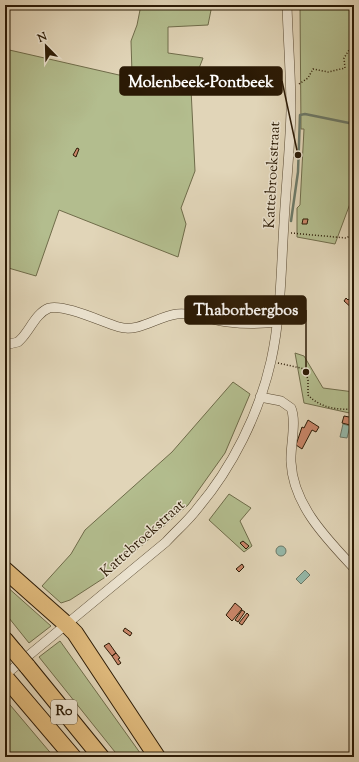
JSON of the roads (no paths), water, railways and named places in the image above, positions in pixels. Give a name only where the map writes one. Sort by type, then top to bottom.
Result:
[{"type":"highway","points":[[5,570],[75,633],[157,757]]},
{"type":"highway","name":"R0","points":[[10,646],[101,757]]},
{"type":"highway","name":"R0","points":[[6,678],[73,757]]},
{"type":"street","name":"Kattebroekstraat","points":[[6,678],[66,624],[166,542],[197,509],[216,484],[238,448],[260,397],[271,362],[278,310],[291,111],[287,5]]},
{"type":"street","points":[[5,345],[21,340],[43,311],[56,307],[121,327],[140,326],[164,317],[185,313],[227,322],[261,324],[276,322]]},
{"type":"street","points":[[260,397],[281,401],[291,408],[294,418],[291,464],[294,479],[303,505],[327,539],[354,568]]},
{"type":"waterway","points":[[291,221],[298,172],[300,115],[305,114],[354,124]]},
{"type":"place","name":"Molenbeek-Pontbeek","points":[[298,155]]},
{"type":"place","name":"Thaborbergbos","points":[[306,372]]}]
